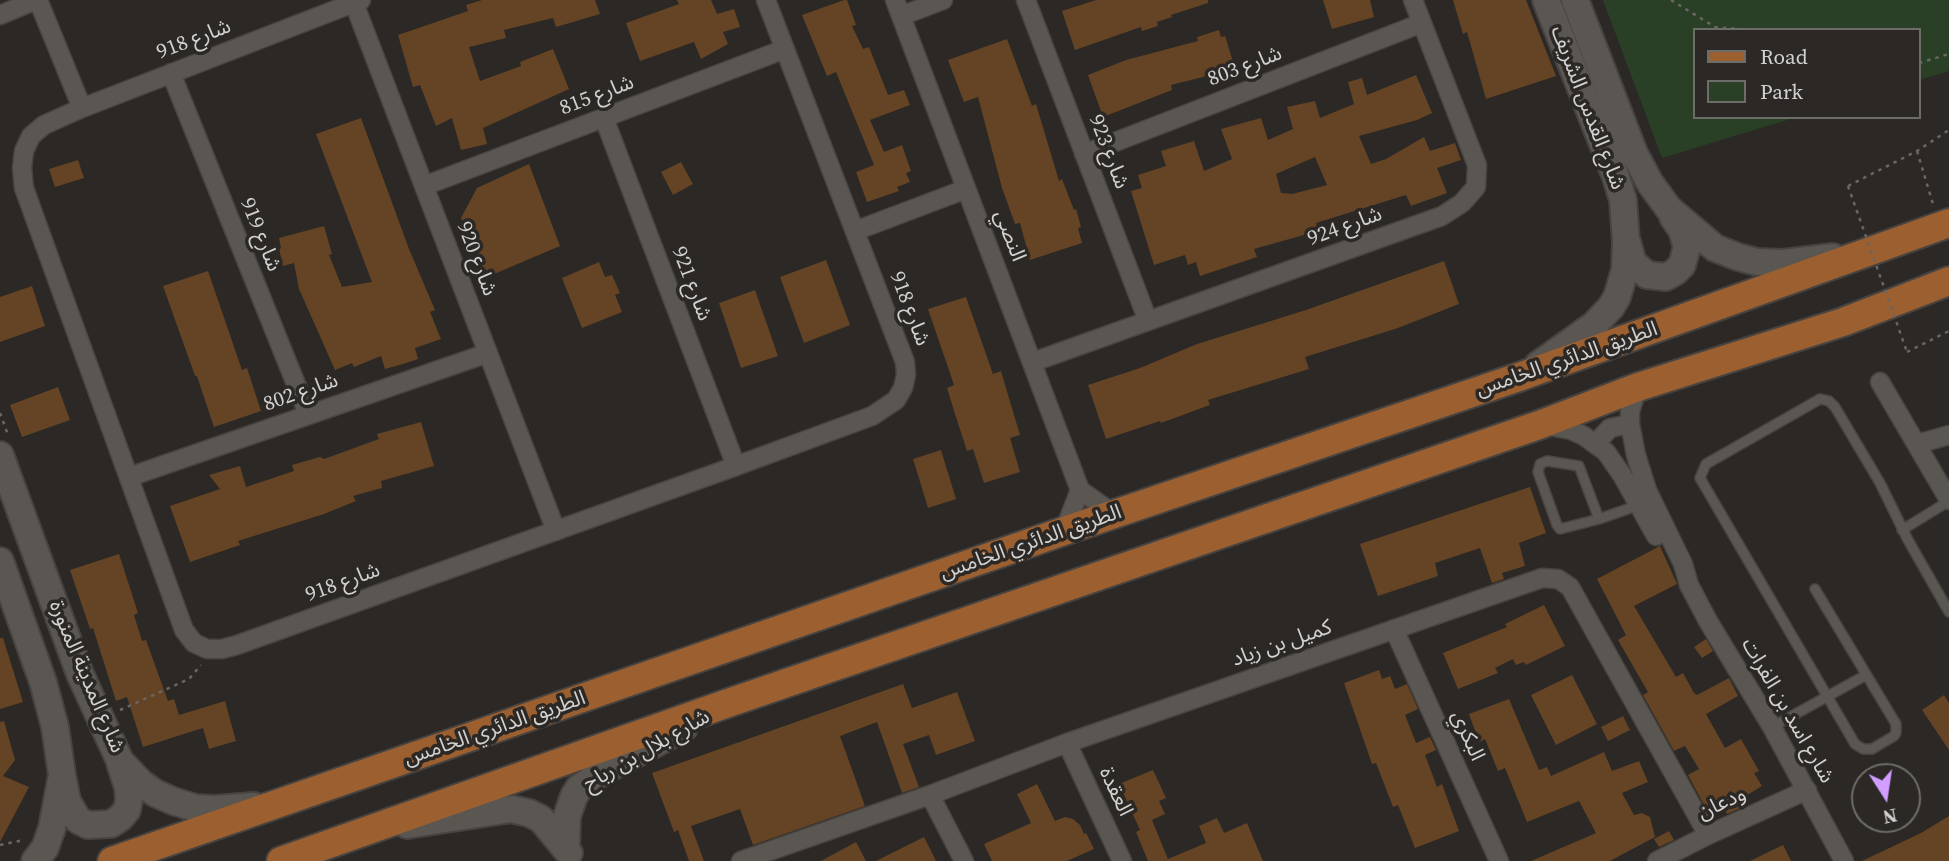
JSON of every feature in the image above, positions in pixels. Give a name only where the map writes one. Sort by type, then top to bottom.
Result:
[{"type":"main road","name":"الطريق الدائري الخامس","points":[[111,861],[1064,531],[1519,377],[1944,225]]},
{"type":"main road","points":[[281,861],[731,702],[1539,425],[1638,387],[1843,322],[1949,281]]},
{"type":"street","points":[[0,15],[37,0],[82,108]]},
{"type":"street","name":"شارع 918","points":[[358,1],[44,125],[32,136],[24,151],[24,188],[184,630],[194,643],[207,649],[237,645],[736,466],[872,416],[896,400],[903,388],[905,362],[766,0]]},
{"type":"street","points":[[898,8],[943,0]]},
{"type":"street","name":"شارع 923","points":[[1026,0],[1148,321]]},
{"type":"street","name":"شارع 924","points":[[1033,362],[1442,216],[1462,203],[1476,187],[1477,165],[1413,0]]},
{"type":"street","name":"شارع القدس الشريف","points":[[1519,377],[1579,336],[1611,307],[1625,270],[1623,200],[1546,0]]},
{"type":"street","name":"شارع القدس الشريف","points":[[1575,0],[1634,153],[1650,183],[1669,209],[1715,248],[1757,262],[1809,261],[1867,251]]},
{"type":"street","name":"شارع 920","points":[[358,1],[556,531]]},
{"type":"street","name":"النصي","points":[[898,8],[1080,490]]},
{"type":"street","name":"شارع 803","points":[[1084,154],[1422,23]]},
{"type":"street","name":"شارع 815","points":[[425,186],[785,49]]},
{"type":"street","name":"شارع 919","points":[[171,74],[308,414]]},
{"type":"street","name":"شارع 921","points":[[604,118],[736,466]]},
{"type":"street","points":[[855,231],[966,189]]},
{"type":"street","points":[[1626,241],[1639,270],[1656,278],[1675,272],[1682,265],[1687,247],[1682,230],[1669,209]]},
{"type":"street","name":"شارع 802","points":[[129,477],[488,353]]},
{"type":"street","points":[[1880,382],[1949,501]]},
{"type":"street","name":"شارع اسد بن الفرات","points":[[1638,387],[1630,411],[1630,424],[1647,491],[1707,621],[1772,727],[1844,861]]},
{"type":"street","points":[[1596,443],[1610,428],[1630,424]]},
{"type":"street","name":"شارع اسد بن الفرات","points":[[1539,425],[1571,430],[1596,443],[1615,463],[1675,569],[1689,585]]},
{"type":"street","points":[[1917,444],[1949,435]]},
{"type":"street","name":"شارع المدينة المنورة","points":[[0,455],[80,674],[120,761],[155,793],[195,808],[240,808],[294,799]]},
{"type":"street","points":[[1064,531],[1080,490],[1114,514]]},
{"type":"street","name":"شارع المدينة المنورة","points":[[0,561],[43,682],[55,727],[62,775],[52,828],[45,848],[35,861]]},
{"type":"street","name":"كميل بن زياد","points":[[741,861],[930,795],[1066,743],[1542,578],[1558,579],[1570,587],[1708,835]]},
{"type":"street","name":"البكري","points":[[1394,629],[1499,861]]},
{"type":"street","name":"شارع بلال بن رباح","points":[[570,854],[566,825],[569,807],[574,796],[588,780],[731,702]]},
{"type":"street","name":"العقدة","points":[[1066,743],[1122,861]]},
{"type":"street","points":[[62,775],[67,801],[78,820],[88,825],[110,824],[127,810],[129,799],[120,761]]},
{"type":"street","name":"ودعان","points":[[1657,861],[1807,790]]},
{"type":"street","points":[[930,795],[964,861]]},
{"type":"street","name":"شارع بلال بن رباح","points":[[363,832],[511,810],[529,813],[541,819],[570,854]]},
{"type":"lane","points":[[1815,589],[1897,729],[1894,736],[1872,749],[1863,750],[1855,744],[1702,482],[1700,473],[1706,464],[1816,400],[1825,399],[1833,403],[1861,451],[1949,612]]},
{"type":"lane","points":[[1599,519],[1579,466],[1548,461],[1540,464],[1538,472],[1559,528],[1599,519],[1639,505]]},
{"type":"lane","points":[[1902,530],[1949,501]]},
{"type":"lane","points":[[1772,727],[1866,675]]},
{"type":"path","points":[[1671,0],[1715,27],[1727,28]]},
{"type":"path","points":[[1921,62],[1949,54]]},
{"type":"path","points":[[1949,130],[1848,186],[1907,352],[1949,331]]},
{"type":"path","points":[[1917,150],[1944,225]]},
{"type":"path","points":[[99,718],[189,679],[201,666],[207,649]]},
{"type":"green space","points":[[1603,0],[1949,0],[1949,71],[1921,79],[1921,28],[1694,28],[1694,119],[1790,119],[1662,158]]},
{"type":"building","points":[[482,0],[595,0],[600,14],[556,27],[553,18],[504,30],[506,38],[469,47],[480,81],[521,66],[520,62],[553,49],[569,89],[483,128],[487,144],[461,150],[452,118],[436,126],[420,85],[413,87],[398,35],[468,11],[466,5]]},
{"type":"building","points":[[677,0],[711,0],[717,14],[734,9],[740,27],[723,32],[728,44],[701,59],[694,42],[640,61],[626,23],[679,4]]},
{"type":"building","points":[[847,0],[856,25],[852,26],[863,49],[869,47],[888,95],[904,90],[910,105],[870,120],[884,152],[902,145],[911,171],[906,173],[910,182],[897,187],[899,191],[867,202],[856,172],[874,165],[836,72],[827,76],[802,15]]},
{"type":"building","points":[[1096,0],[1208,0],[1208,3],[1171,15],[1172,17],[1157,22],[1158,26],[1142,31],[1141,27],[1075,50],[1062,11]]},
{"type":"building","points":[[1323,0],[1370,0],[1374,17],[1332,29]]},
{"type":"building","points":[[1453,0],[1526,0],[1556,76],[1486,99],[1467,32],[1463,34]]},
{"type":"building","points":[[1219,30],[1221,37],[1225,36],[1235,68],[1228,70],[1230,77],[1217,81],[1215,74],[1171,85],[1172,90],[1103,117],[1088,75],[1126,60],[1198,41],[1197,37]]},
{"type":"building","points":[[1007,39],[1032,106],[1036,104],[1059,181],[1062,179],[1081,227],[1078,228],[1082,243],[1030,260],[1020,223],[1015,224],[1002,188],[978,97],[964,102],[948,60]]},
{"type":"building","points":[[1416,75],[1432,113],[1417,120],[1359,136],[1371,164],[1386,159],[1424,137],[1430,151],[1455,143],[1461,160],[1437,168],[1447,193],[1411,206],[1406,195],[1316,223],[1318,231],[1254,249],[1257,257],[1200,276],[1196,262],[1188,265],[1185,255],[1154,265],[1131,191],[1142,188],[1138,175],[1166,166],[1161,151],[1194,141],[1204,171],[1232,159],[1221,129],[1261,118],[1268,140],[1293,129],[1287,107],[1315,101],[1320,118],[1354,104],[1348,82],[1362,78],[1367,95]],"holes":[[[1315,157],[1327,185],[1292,194],[1281,193],[1276,174]]]},
{"type":"building","points":[[361,118],[409,249],[435,310],[430,312],[441,339],[415,348],[418,359],[403,364],[385,369],[381,356],[354,367],[352,363],[335,370],[299,289],[294,263],[283,266],[279,238],[324,226],[332,254],[329,255],[342,287],[372,282],[316,134]]},
{"type":"building","points":[[78,160],[84,178],[55,187],[49,169]]},
{"type":"building","points":[[681,162],[693,184],[673,195],[661,172]]},
{"type":"building","points":[[529,164],[560,246],[487,277],[461,218],[477,188]]},
{"type":"building","points":[[826,260],[850,325],[804,343],[780,277]]},
{"type":"building","points":[[1444,261],[1459,304],[1398,328],[1305,357],[1309,369],[1208,400],[1210,405],[1106,439],[1088,385],[1140,368],[1197,344],[1306,310]]},
{"type":"building","points":[[599,262],[605,277],[612,275],[620,293],[615,295],[622,312],[582,328],[562,278]]},
{"type":"building","points":[[208,271],[242,370],[247,368],[261,411],[214,427],[163,286]]},
{"type":"building","points":[[32,286],[45,326],[0,342],[0,297]]},
{"type":"building","points":[[755,290],[778,356],[741,368],[719,303]]},
{"type":"building","points":[[966,297],[993,374],[1001,371],[1020,435],[1010,438],[1020,472],[984,483],[973,449],[967,451],[955,414],[947,388],[954,385],[928,309]]},
{"type":"building","points":[[58,387],[70,420],[22,437],[10,405]]},
{"type":"building","points":[[421,422],[434,466],[381,481],[382,488],[353,496],[356,501],[238,541],[240,545],[190,562],[170,506],[220,489],[209,475],[240,466],[246,487],[294,471],[292,465],[320,457],[324,459],[379,439],[377,434]]},
{"type":"building","points":[[941,450],[956,499],[928,508],[913,459]]},
{"type":"building","points":[[1530,487],[1546,533],[1519,543],[1525,566],[1502,573],[1504,579],[1492,583],[1480,548],[1435,563],[1438,576],[1378,596],[1360,544]]},
{"type":"building","points":[[1660,546],[1677,584],[1634,606],[1676,677],[1683,673],[1694,693],[1697,695],[1729,678],[1738,696],[1706,714],[1725,748],[1741,739],[1759,771],[1754,773],[1762,786],[1739,800],[1743,807],[1727,814],[1723,807],[1709,814],[1688,775],[1699,769],[1685,746],[1674,751],[1643,695],[1648,692],[1618,640],[1626,635],[1597,579]]},
{"type":"building","points":[[119,554],[138,613],[134,615],[142,641],[146,640],[168,701],[174,699],[179,715],[225,701],[236,741],[209,749],[203,728],[143,747],[127,697],[116,701],[93,628],[90,629],[70,570]]},
{"type":"building","points":[[1544,605],[1565,646],[1526,665],[1524,662],[1516,665],[1513,659],[1495,668],[1498,673],[1458,689],[1443,653],[1507,627],[1505,624]]},
{"type":"building","points":[[0,638],[3,638],[23,702],[0,709]]},
{"type":"building","points":[[1706,639],[1713,651],[1702,658],[1694,647]]},
{"type":"building","points":[[1379,670],[1382,679],[1390,676],[1395,689],[1407,684],[1418,709],[1405,715],[1416,743],[1430,737],[1436,750],[1425,755],[1437,787],[1442,784],[1459,831],[1415,848],[1398,805],[1393,807],[1376,763],[1372,764],[1344,683]]},
{"type":"building","points":[[1572,675],[1597,724],[1556,745],[1531,695]]},
{"type":"building","points":[[903,684],[912,708],[957,692],[975,741],[936,755],[929,735],[903,744],[919,787],[902,793],[877,722],[840,736],[865,806],[753,845],[740,809],[691,826],[704,861],[689,861],[678,830],[674,832],[652,773]]},
{"type":"building","points":[[1944,695],[1949,703],[1949,750],[1922,710]]},
{"type":"building","points":[[1509,699],[1539,770],[1547,767],[1551,776],[1604,752],[1612,771],[1639,761],[1648,782],[1622,793],[1634,815],[1642,813],[1650,817],[1655,837],[1610,861],[1531,861],[1596,833],[1579,801],[1527,822],[1505,768],[1498,771],[1485,739],[1479,742],[1469,714]]},
{"type":"building","points":[[1623,716],[1630,730],[1608,741],[1601,727]]},
{"type":"building","points":[[4,721],[15,760],[3,776],[29,787],[0,842],[0,722]]},
{"type":"building","points":[[1153,770],[1166,798],[1159,801],[1165,814],[1152,820],[1168,859],[1206,843],[1199,826],[1217,818],[1224,833],[1247,823],[1263,861],[1148,861],[1136,832],[1140,830],[1119,784]]},
{"type":"building","points":[[1037,784],[1055,821],[1065,817],[1073,819],[1084,834],[1086,833],[1094,849],[1067,861],[992,861],[984,844],[1031,823],[1017,794]]},
{"type":"building","points":[[1949,816],[1949,861],[1862,861],[1921,833]]},
{"type":"building","points":[[1669,831],[1674,840],[1659,847],[1654,839]]},
{"type":"building","points":[[924,837],[936,861],[876,861]]},
{"type":"building","points":[[856,842],[866,861],[821,861]]},
{"type":"building","points":[[1783,845],[1791,861],[1750,861]]}]
